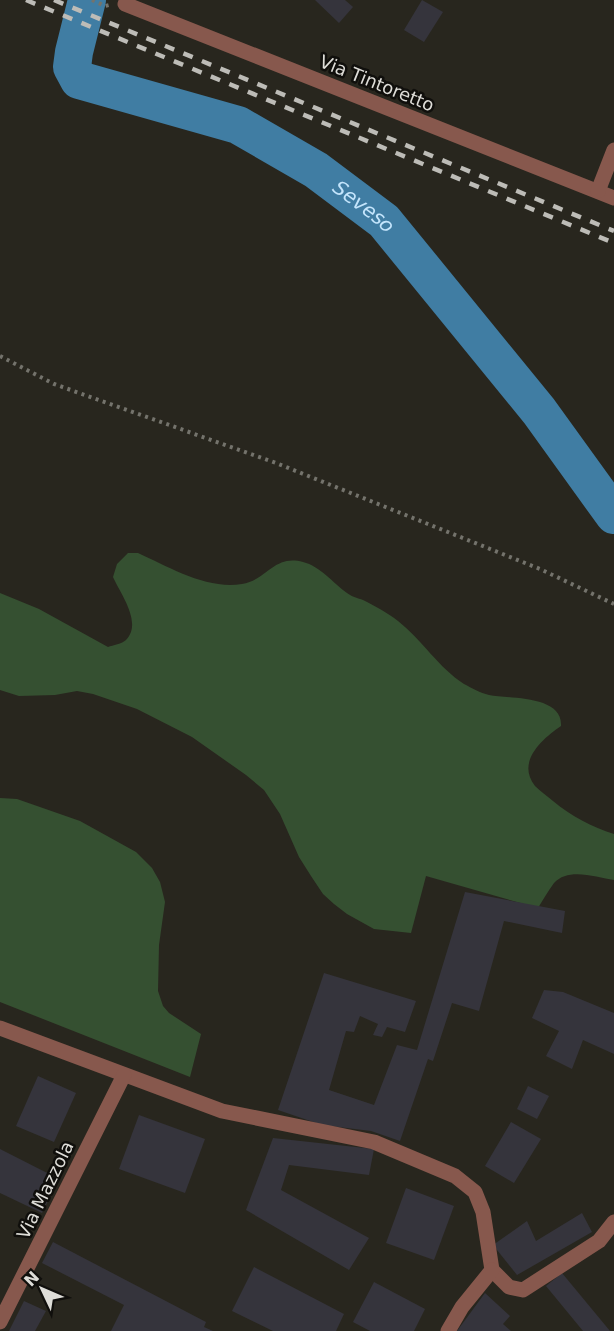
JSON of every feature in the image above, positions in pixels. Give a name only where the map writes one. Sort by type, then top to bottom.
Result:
[{"type":"street","name":"Via Tintoretto","points":[[126,2],[614,198]]},
{"type":"street","points":[[598,191],[614,150]]},
{"type":"street","points":[[0,1028],[222,1111],[374,1142],[455,1176],[475,1192],[483,1212],[492,1270],[509,1287],[523,1290],[599,1241],[614,1222]]},
{"type":"street","name":"Via Mazzola","points":[[0,1322],[124,1075]]},
{"type":"street","points":[[448,1331],[462,1307],[492,1270]]},
{"type":"path","points":[[92,0],[105,6]]},
{"type":"path","points":[[0,356],[54,384],[276,463],[540,569],[614,604]]},
{"type":"green space","points":[[128,553],[138,553],[202,581],[229,585],[251,582],[278,564],[285,562],[293,560],[309,564],[349,594],[377,607],[398,621],[464,684],[486,694],[533,700],[553,709],[559,716],[561,726],[546,737],[534,752],[528,768],[530,777],[537,788],[567,812],[614,834],[614,880],[582,874],[567,875],[554,883],[538,908],[426,876],[411,933],[374,929],[347,914],[323,894],[299,857],[280,814],[264,790],[192,737],[137,709],[93,694],[77,691],[55,695],[19,696],[0,690],[0,593],[39,609],[108,647],[126,640],[131,633],[131,617],[113,577],[117,564]]},
{"type":"green space","points":[[0,798],[17,799],[80,821],[136,852],[152,868],[160,882],[165,902],[159,945],[158,991],[163,1006],[169,1013],[201,1034],[190,1077],[0,1002]]},
{"type":"building","points":[[315,0],[345,0],[353,7],[339,23]]},
{"type":"building","points":[[422,0],[443,12],[424,42],[404,30]]},
{"type":"building","points":[[465,892],[565,911],[562,933],[504,921],[479,1011],[452,1003],[433,1061],[428,1059],[400,1141],[371,1131],[322,1125],[278,1110],[324,973],[416,1001],[405,1032],[387,1027],[382,1037],[373,1035],[378,1024],[360,1016],[354,1032],[346,1031],[329,1090],[374,1105],[397,1045],[417,1050]]},
{"type":"building","points":[[544,990],[563,992],[614,1013],[614,1054],[583,1040],[572,1069],[546,1056],[559,1031],[532,1018]]},
{"type":"building","points":[[38,1076],[76,1093],[54,1142],[16,1126]]},
{"type":"building","points":[[528,1086],[549,1096],[537,1119],[517,1109]]},
{"type":"building","points":[[139,1115],[205,1139],[185,1193],[119,1169]]},
{"type":"building","points":[[511,1122],[541,1139],[514,1183],[485,1166]]},
{"type":"building","points":[[273,1138],[374,1149],[369,1175],[289,1165],[281,1190],[369,1238],[349,1270],[246,1210]]},
{"type":"building","points":[[0,1149],[59,1179],[42,1213],[0,1193]]},
{"type":"building","points":[[406,1188],[454,1206],[434,1260],[386,1243]]},
{"type":"building","points":[[582,1213],[592,1232],[517,1275],[493,1245],[527,1221],[536,1241]]},
{"type":"building","points":[[53,1242],[206,1322],[204,1327],[213,1331],[111,1331],[124,1305],[42,1263]]},
{"type":"building","points":[[254,1267],[344,1314],[336,1331],[273,1331],[232,1311]]},
{"type":"building","points":[[562,1273],[610,1331],[583,1331],[546,1286]]},
{"type":"building","points":[[374,1282],[425,1309],[414,1331],[370,1331],[353,1322]]},
{"type":"building","points":[[485,1293],[510,1316],[503,1324],[511,1331],[457,1331]]},
{"type":"building","points":[[24,1301],[46,1311],[35,1331],[9,1331]]},
{"type":"waterway","name":"Seveso","points":[[87,0],[72,67],[79,80],[238,125],[316,170],[384,221],[539,411],[614,515]]},
{"type":"railway","points":[[26,0],[614,243]]},
{"type":"railway","points":[[54,0],[614,231]]}]
